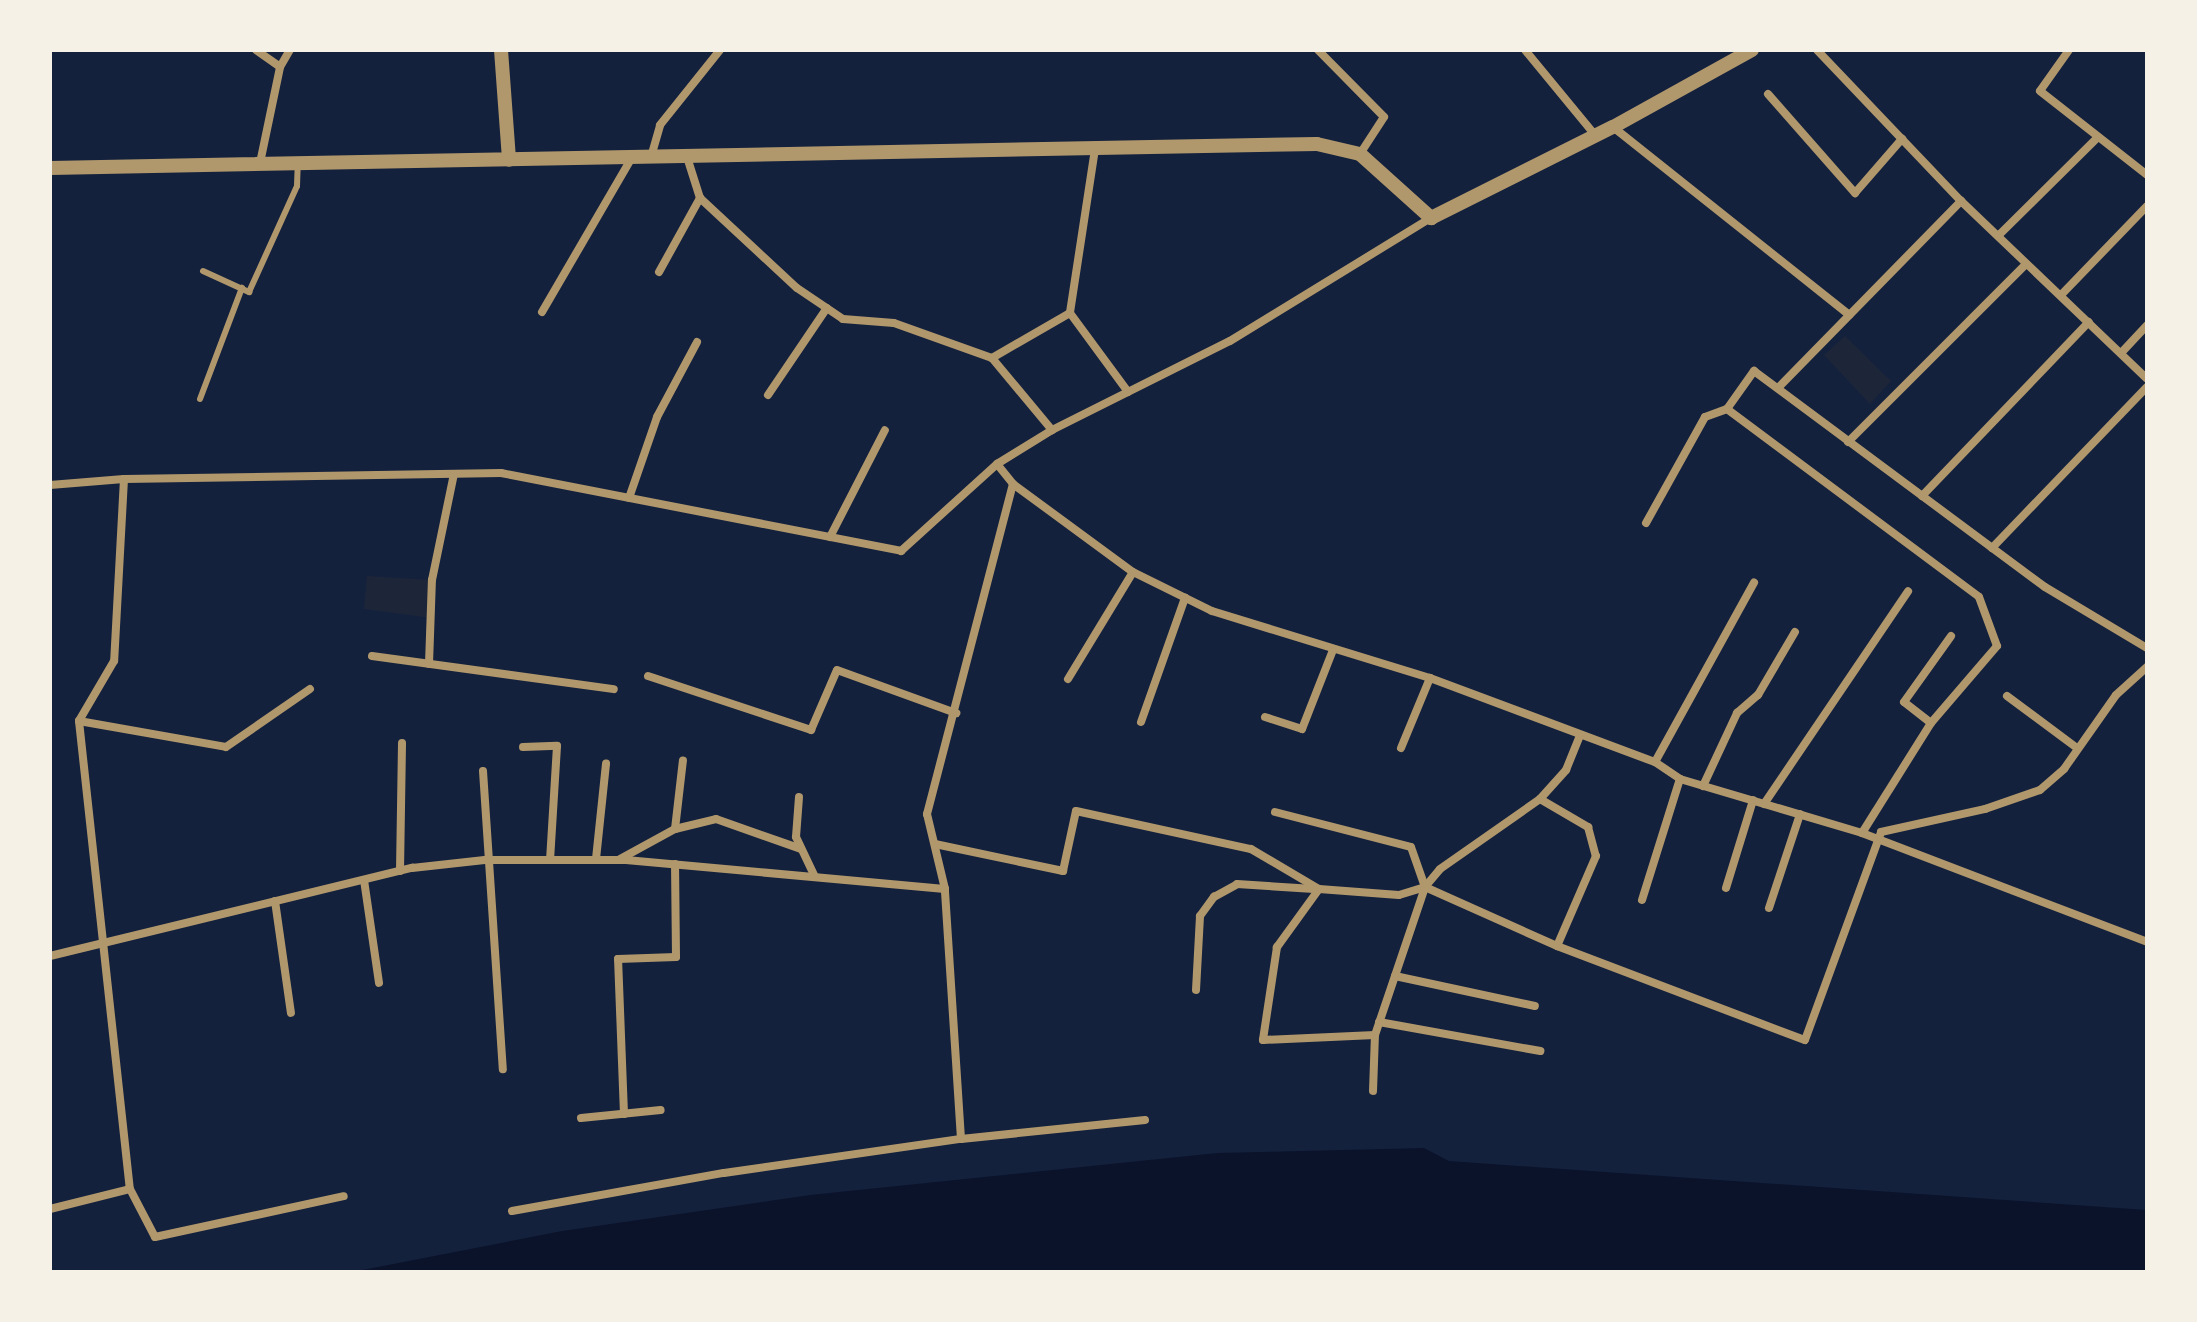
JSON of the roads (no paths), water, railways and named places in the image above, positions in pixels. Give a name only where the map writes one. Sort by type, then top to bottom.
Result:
[{"type":"street","points":[[256,50],[280,67]]},
{"type":"street","points":[[260,163],[280,67],[290,50]]},
{"type":"street","points":[[501,50],[509,160]]},
{"type":"street","points":[[651,158],[660,125],[720,50]]},
{"type":"street","points":[[1318,50],[1384,117],[1360,154]]},
{"type":"street","points":[[1525,50],[1596,136]]},
{"type":"street","points":[[50,485],[124,479],[501,473],[901,551],[997,464],[1052,430],[1230,341],[1431,218],[1596,136],[1752,50]]},
{"type":"street","points":[[1817,50],[1961,201],[2000,234],[2026,264],[2062,294],[2147,379]]},
{"type":"street","points":[[2069,50],[2040,91],[2147,175]]},
{"type":"street","points":[[1768,94],[1855,193],[1902,139]]},
{"type":"street","points":[[1613,127],[1849,315]]},
{"type":"street","points":[[2000,234],[2097,138]]},
{"type":"street","points":[[50,168],[1317,144],[1360,154],[1431,218]]},
{"type":"street","points":[[1095,149],[1070,313],[1128,392]]},
{"type":"street","points":[[687,157],[700,198],[797,288],[843,319],[894,323],[992,358],[1052,430]]},
{"type":"street","points":[[542,312],[631,159]]},
{"type":"street","points":[[659,272],[700,198]]},
{"type":"street","points":[[1778,388],[1961,201]]},
{"type":"street","points":[[2062,294],[2147,206]]},
{"type":"street","points":[[1848,442],[2026,264]]},
{"type":"street","points":[[768,395],[827,308]]},
{"type":"street","points":[[992,358],[1070,313]]},
{"type":"street","points":[[1922,496],[2089,322]]},
{"type":"street","points":[[2122,352],[2147,325]]},
{"type":"street","points":[[629,498],[657,417],[697,342]]},
{"type":"street","points":[[1646,523],[1705,417],[1727,409],[1754,371],[1992,548],[2147,648]]},
{"type":"street","points":[[1992,548],[2147,387]]},
{"type":"street","points":[[1727,409],[1979,597],[1997,646],[1931,723],[1862,833]]},
{"type":"street","points":[[830,537],[885,430]]},
{"type":"street","points":[[997,464],[1013,484],[1133,572],[1185,598],[1333,650],[1430,678],[1655,762],[1680,779],[1862,833],[1875,841],[2147,942]]},
{"type":"street","points":[[429,664],[432,580],[454,474]]},
{"type":"street","points":[[124,479],[114,661],[79,721],[130,1189],[155,1237],[344,1196]]},
{"type":"street","points":[[961,1139],[945,889],[927,814],[956,713],[1013,484]]},
{"type":"street","points":[[1068,679],[1133,572]]},
{"type":"street","points":[[1655,762],[1754,583]]},
{"type":"street","points":[[1764,804],[1908,591]]},
{"type":"street","points":[[1141,722],[1185,598]]},
{"type":"street","points":[[1703,786],[1737,713],[1758,695],[1795,632]]},
{"type":"street","points":[[1931,723],[1904,702],[1951,636]]},
{"type":"street","points":[[1265,717],[1302,729],[1333,650]]},
{"type":"street","points":[[372,656],[614,689]]},
{"type":"street","points":[[1196,990],[1200,916],[1214,897],[1237,884],[1399,895],[1425,887],[1557,946],[1805,1040],[1875,841],[1881,832],[1985,809],[2040,790],[2064,769],[2116,695],[2147,667]]},
{"type":"street","points":[[648,676],[811,730],[837,670],[956,713]]},
{"type":"street","points":[[1401,748],[1430,678]]},
{"type":"street","points":[[79,721],[226,747],[310,689]]},
{"type":"street","points":[[2007,696],[2077,748]]},
{"type":"street","points":[[1373,1091],[1375,1035],[1425,887],[1440,869],[1540,799],[1566,770],[1580,736]]},
{"type":"street","points":[[400,871],[402,743]]},
{"type":"street","points":[[523,747],[557,746],[550,860]]},
{"type":"street","points":[[675,829],[683,760]]},
{"type":"street","points":[[596,859],[606,764]]},
{"type":"street","points":[[483,771],[485,860],[503,1069]]},
{"type":"street","points":[[1642,900],[1680,779]]},
{"type":"street","points":[[799,797],[796,837],[815,877]]},
{"type":"street","points":[[1540,799],[1588,827],[1596,856],[1557,946]]},
{"type":"street","points":[[1726,888],[1753,800]]},
{"type":"street","points":[[935,844],[1063,871],[1076,811],[1251,849],[1319,889]]},
{"type":"street","points":[[1275,812],[1411,847],[1425,887]]},
{"type":"street","points":[[1769,908],[1800,814]]},
{"type":"street","points":[[619,860],[675,829],[716,819],[801,849]]},
{"type":"street","points":[[50,956],[400,871],[485,860],[619,860],[945,889]]},
{"type":"street","points":[[624,1114],[618,959],[676,957],[675,864]]},
{"type":"street","points":[[364,880],[379,983]]},
{"type":"street","points":[[1319,889],[1277,947],[1263,1040],[1375,1035]]},
{"type":"street","points":[[275,901],[291,1013]]},
{"type":"street","points":[[1395,976],[1535,1006]]},
{"type":"street","points":[[1379,1022],[1540,1051]]},
{"type":"street","points":[[581,1118],[661,1110]]},
{"type":"street","points":[[512,1211],[724,1173],[961,1139],[1145,1120]]},
{"type":"street","points":[[50,1209],[130,1189]]},
{"type":"lane","points":[[203,271],[249,292],[297,186],[298,163]]},
{"type":"lane","points":[[200,399],[242,288]]}]
